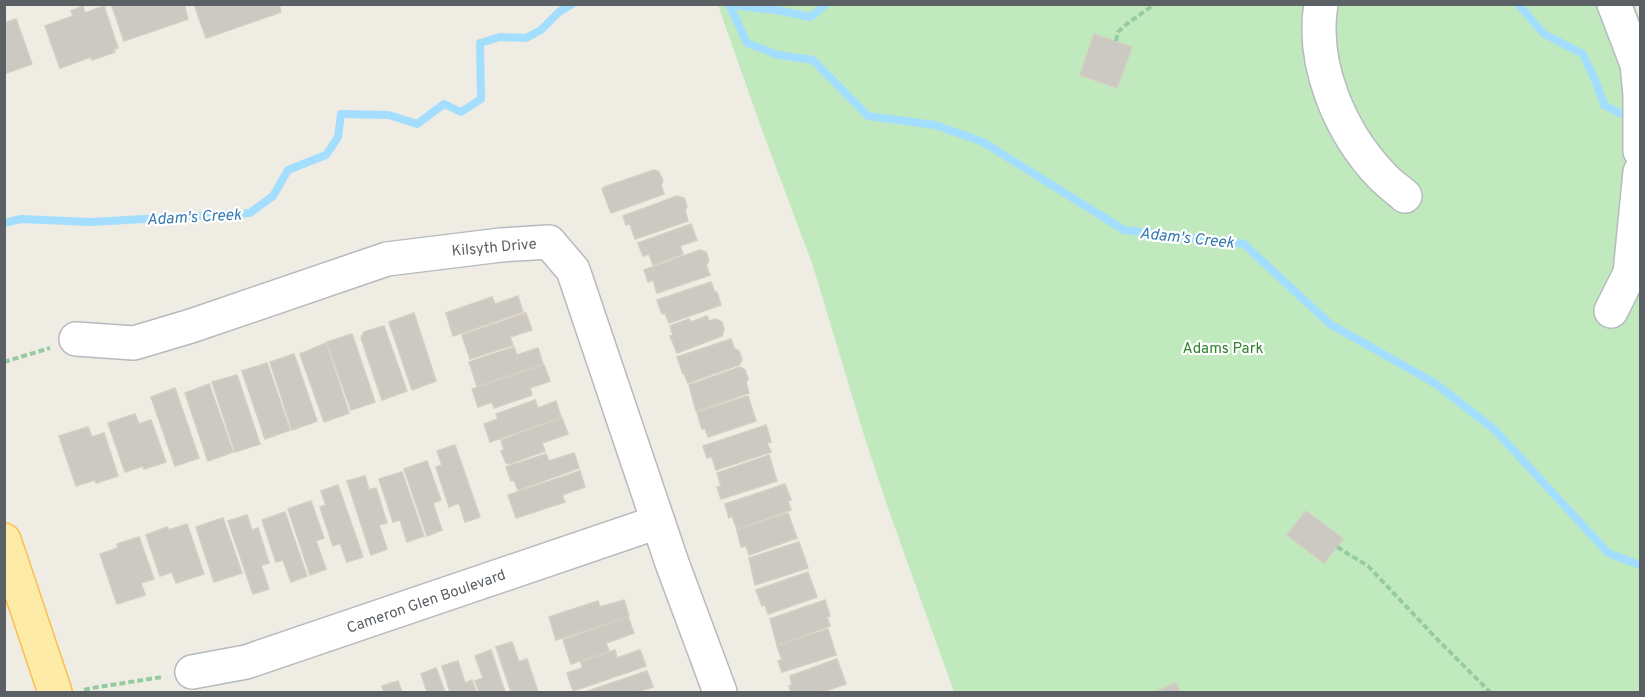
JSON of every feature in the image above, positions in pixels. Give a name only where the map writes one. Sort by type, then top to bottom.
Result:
[{"type":"main road","points":[[4,540],[55,693]]},
{"type":"street","points":[[1321,4],[1320,50],[1327,80],[1342,121],[1369,161],[1405,196]]},
{"type":"street","points":[[1614,4],[1637,64],[1640,95],[1640,149]]},
{"type":"street","points":[[1611,311],[1630,273],[1641,172]]},
{"type":"street","name":"Kilsyth Drive","points":[[76,339],[134,343],[191,326],[387,259],[501,245],[549,242],[573,270],[658,522],[720,693]]},
{"type":"street","name":"Cameron Glen Boulevard","points":[[192,672],[246,662],[658,522]]},
{"type":"path","points":[[1116,41],[1119,32],[1128,23],[1155,4]]},
{"type":"path","points":[[4,362],[76,339]]},
{"type":"path","points":[[1337,548],[1368,566],[1491,693]]},
{"type":"path","points":[[78,693],[92,688],[192,672]]},
{"type":"green space","name":"Adams Park","points":[[718,5],[1635,5],[1640,21],[1640,692],[954,692],[889,511],[813,266]]},
{"type":"building","points":[[116,4],[184,4],[188,19],[124,41],[112,6]]},
{"type":"building","points":[[194,4],[279,4],[281,12],[206,38]]},
{"type":"building","points":[[83,6],[85,13],[104,6],[118,48],[114,49],[115,52],[92,60],[91,57],[60,68],[45,26],[73,16],[71,11]]},
{"type":"building","points":[[16,19],[32,64],[4,74],[4,23]]},
{"type":"building","points":[[1094,34],[1132,47],[1117,88],[1080,75]]},
{"type":"building","points":[[654,170],[659,172],[663,181],[661,185],[664,194],[611,213],[602,189],[604,187]]},
{"type":"building","points":[[677,196],[684,198],[688,221],[635,239],[630,224],[626,225],[623,216]]},
{"type":"building","points":[[691,224],[697,240],[680,246],[683,254],[653,265],[649,254],[643,256],[638,243]]},
{"type":"building","points":[[700,250],[706,252],[709,261],[706,265],[710,275],[657,293],[653,280],[648,282],[644,270]]},
{"type":"building","points":[[711,282],[721,305],[669,323],[665,313],[662,314],[657,300]]},
{"type":"building","points":[[518,296],[523,312],[453,336],[446,313],[492,297],[495,304]]},
{"type":"building","points":[[414,313],[436,381],[412,390],[389,322]]},
{"type":"building","points":[[526,313],[532,330],[510,337],[513,345],[470,359],[462,335]]},
{"type":"building","points":[[707,316],[709,321],[716,319],[722,322],[724,330],[722,336],[677,353],[670,336],[673,335],[670,326],[689,319],[691,322]]},
{"type":"building","points":[[384,326],[407,391],[382,400],[361,338],[364,332]]},
{"type":"building","points":[[352,334],[375,402],[351,410],[327,342]]},
{"type":"building","points":[[731,339],[742,360],[739,365],[688,383],[677,357]]},
{"type":"building","points":[[326,343],[349,413],[324,422],[300,354]]},
{"type":"building","points":[[514,347],[517,355],[538,348],[543,364],[477,386],[469,362]]},
{"type":"building","points":[[294,354],[317,421],[292,430],[270,362]]},
{"type":"building","points":[[267,363],[290,430],[265,439],[242,371]]},
{"type":"building","points":[[544,365],[550,381],[530,388],[532,395],[494,408],[492,402],[478,407],[472,389]]},
{"type":"building","points":[[740,367],[745,370],[749,393],[696,411],[689,385]]},
{"type":"building","points":[[237,375],[260,444],[235,452],[212,382]]},
{"type":"building","points":[[209,384],[233,452],[208,461],[185,393]]},
{"type":"building","points":[[175,388],[199,458],[175,466],[151,397]]},
{"type":"building","points":[[748,396],[756,421],[708,437],[705,428],[702,429],[697,412]]},
{"type":"building","points":[[535,400],[538,408],[556,401],[561,417],[490,442],[484,424],[498,419],[496,414]]},
{"type":"building","points":[[135,414],[139,424],[151,420],[166,462],[125,472],[108,423]]},
{"type":"building","points":[[562,418],[568,434],[542,443],[545,451],[509,464],[506,463],[501,451],[504,450],[501,440]]},
{"type":"building","points":[[766,425],[771,442],[767,443],[771,452],[716,470],[712,457],[707,458],[703,446]]},
{"type":"building","points":[[88,427],[92,437],[104,433],[118,476],[76,486],[59,436]]},
{"type":"building","points":[[455,445],[480,517],[465,522],[459,503],[449,507],[436,467],[442,465],[437,451]]},
{"type":"building","points":[[574,453],[579,468],[518,490],[514,480],[511,481],[506,467],[546,454],[549,461]]},
{"type":"building","points":[[769,455],[777,481],[721,499],[717,487],[721,486],[717,473]]},
{"type":"building","points":[[427,461],[441,500],[433,503],[442,530],[427,536],[404,469]]},
{"type":"building","points":[[580,471],[585,487],[562,495],[565,502],[516,518],[508,495]]},
{"type":"building","points":[[402,472],[424,536],[407,542],[400,520],[393,522],[379,479]]},
{"type":"building","points":[[365,476],[369,490],[376,488],[387,523],[379,525],[387,549],[371,555],[347,481]]},
{"type":"building","points":[[785,484],[791,500],[788,501],[791,510],[737,529],[732,516],[729,518],[725,504]]},
{"type":"building","points":[[338,485],[363,557],[347,562],[340,543],[333,546],[320,507],[326,505],[321,491]]},
{"type":"building","points":[[311,501],[324,538],[316,541],[326,569],[310,575],[288,509]]},
{"type":"building","points":[[1306,511],[1343,539],[1324,563],[1287,535]]},
{"type":"building","points":[[285,512],[307,576],[291,582],[283,560],[276,562],[262,520]]},
{"type":"building","points":[[788,513],[797,538],[749,555],[746,546],[741,547],[737,530]]},
{"type":"building","points":[[247,515],[252,530],[258,528],[269,563],[261,565],[269,589],[253,594],[228,521]]},
{"type":"building","points":[[223,518],[242,573],[214,582],[196,527]]},
{"type":"building","points":[[187,524],[204,574],[176,583],[172,572],[160,576],[146,535],[167,527],[169,530]]},
{"type":"building","points":[[139,537],[154,579],[141,583],[145,595],[117,604],[100,554],[118,548],[117,544]]},
{"type":"building","points":[[799,542],[808,568],[755,585],[749,558]]},
{"type":"building","points":[[808,572],[817,597],[768,614],[756,590]]},
{"type":"building","points":[[624,600],[629,616],[556,640],[549,617],[598,601],[600,607]]},
{"type":"building","points":[[825,600],[830,616],[827,617],[830,626],[777,645],[770,619]]},
{"type":"building","points":[[628,617],[634,633],[606,643],[609,651],[571,664],[563,640]]},
{"type":"building","points":[[828,629],[836,655],[782,672],[778,661],[782,660],[777,646]]},
{"type":"building","points":[[512,642],[519,662],[527,659],[538,692],[511,692],[496,647]]},
{"type":"building","points":[[491,650],[505,692],[479,692],[475,681],[483,678],[475,656]]},
{"type":"building","points":[[615,650],[617,658],[640,650],[646,666],[573,691],[567,673],[582,668],[581,662]]},
{"type":"building","points":[[837,659],[846,684],[822,692],[791,692],[790,676]]},
{"type":"building","points":[[458,661],[465,683],[472,680],[476,692],[450,692],[442,666]]},
{"type":"building","points":[[436,668],[445,692],[427,692],[421,674]]},
{"type":"building","points":[[647,671],[653,687],[637,692],[585,692]]},
{"type":"building","points":[[398,681],[402,692],[384,692],[382,686]]},
{"type":"building","points":[[1176,683],[1180,692],[1155,692]]},
{"type":"waterway","name":"Adam's Creek","points":[[4,223],[21,219],[91,222],[250,213],[273,196],[288,170],[326,155],[338,137],[341,114],[389,115],[417,124],[444,104],[461,112],[481,99],[480,43],[500,37],[526,38],[541,30],[559,12],[572,4]]},
{"type":"waterway","name":"Adam's Creek","points":[[729,4],[747,43],[778,55],[813,60],[868,116],[935,125],[983,142],[1124,230],[1244,244],[1330,324],[1436,384],[1495,430],[1608,553],[1640,565]]},
{"type":"waterway","name":"Adam's Creek","points":[[729,5],[776,10],[811,17],[826,4]]},
{"type":"waterway","name":"Adam's Creek","points":[[1518,4],[1544,34],[1583,54],[1604,105],[1621,114],[1631,114]]}]
